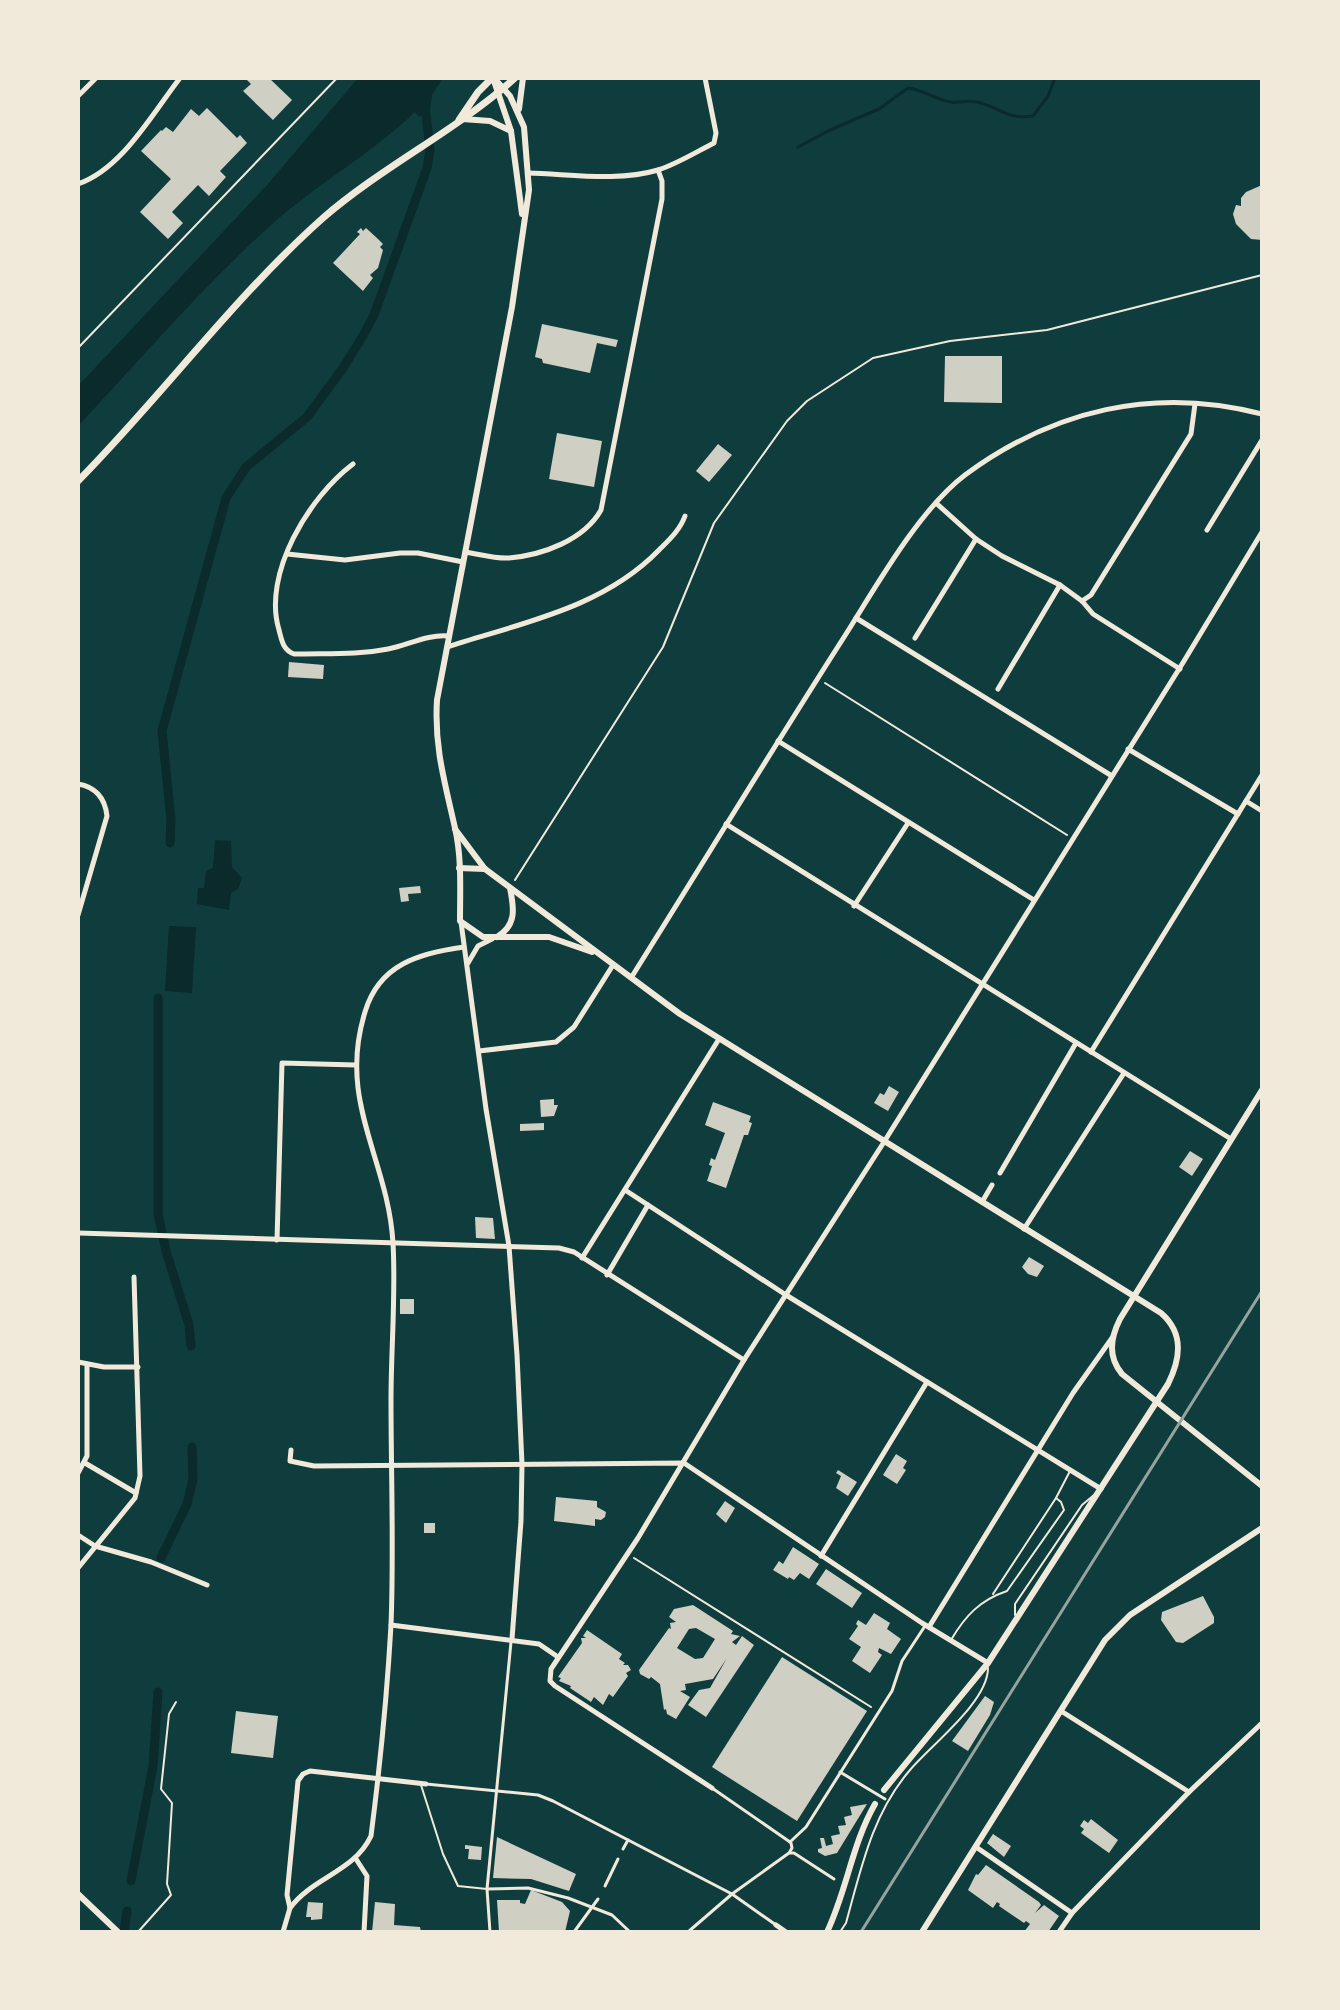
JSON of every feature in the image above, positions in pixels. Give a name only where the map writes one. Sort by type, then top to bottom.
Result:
[{"type":"main road","points":[[493,78],[504,87],[519,113],[526,136],[528,173],[524,222],[512,307],[446,647],[437,700],[436,739],[444,791],[455,829],[460,921],[476,935],[492,939],[549,937],[595,953]]},
{"type":"main road","points":[[493,78],[511,131],[524,222]]},
{"type":"main road","points":[[460,121],[478,92],[493,78]]},
{"type":"main road","points":[[78,481],[316,225],[515,78]]},
{"type":"main road","points":[[519,113],[523,78]]},
{"type":"main road","points":[[460,121],[496,122],[511,131]]},
{"type":"main road","points":[[517,171],[528,173]]},
{"type":"main road","points":[[455,829],[485,869],[595,953],[719,1039],[1161,1313],[1175,1328],[1178,1353],[1168,1384],[988,1663],[884,1790]]},
{"type":"main road","points":[[459,868],[485,869]]},
{"type":"main road","points":[[492,939],[511,924],[514,907],[510,888]]},
{"type":"main road","points":[[1262,1090],[1134,1296],[1112,1337],[1113,1359],[1122,1374],[1262,1486]]},
{"type":"main road","points":[[922,1932],[1116,1627],[1262,1528]]},
{"type":"main road","points":[[827,1932],[843,1895],[856,1843],[875,1804]]},
{"type":"main road","points":[[78,1894],[118,1932]]},
{"type":"street","points":[[78,96],[96,78]]},
{"type":"street","points":[[78,184],[100,174],[117,160],[180,78]]},
{"type":"street","points":[[528,173],[603,176],[658,170],[714,143],[716,133],[705,78]]},
{"type":"street","points":[[465,552],[508,558],[556,545],[582,532],[601,510],[662,199],[662,181],[658,170]]},
{"type":"street","points":[[1082,601],[1091,595],[1191,434],[1195,404]]},
{"type":"street","points":[[631,978],[856,618],[936,503],[963,477],[997,454],[1063,420],[1113,408],[1195,404],[1262,414]]},
{"type":"street","points":[[1207,530],[1262,440]]},
{"type":"street","points":[[353,464],[338,476],[312,507],[276,582],[275,616],[287,651],[294,654],[388,649],[432,635],[449,636]]},
{"type":"street","points":[[936,503],[976,539],[1002,556],[1060,585],[1082,601],[1093,614],[1180,669]]},
{"type":"street","points":[[446,647],[586,602],[632,575],[672,537],[685,516]]},
{"type":"street","points":[[688,1932],[732,1894],[789,1853],[792,1848],[790,1842],[555,1686],[549,1675],[1180,669],[1262,532]]},
{"type":"street","points":[[915,638],[976,539]]},
{"type":"street","points":[[287,554],[345,560],[418,553],[463,562]]},
{"type":"street","points":[[998,689],[1060,585]]},
{"type":"street","points":[[856,618],[1112,776]]},
{"type":"street","points":[[778,741],[1034,900]]},
{"type":"street","points":[[1128,749],[1238,814]]},
{"type":"street","points":[[1091,1052],[1262,775]]},
{"type":"street","points":[[78,784],[98,792],[107,816],[78,915]]},
{"type":"street","points":[[1246,801],[1262,811]]},
{"type":"street","points":[[854,906],[908,823]]},
{"type":"street","points":[[726,824],[1231,1139]]},
{"type":"street","points":[[460,921],[509,1246],[522,1464],[512,1639],[497,1756],[487,1889],[490,1932]]},
{"type":"street","points":[[468,964],[478,946],[492,939]]},
{"type":"street","points":[[283,1932],[290,1908],[310,1887],[356,1859],[371,1836],[379,1778],[391,1625],[393,1242],[390,1210],[358,1104],[358,1037],[365,1009],[378,985],[412,958],[464,947]]},
{"type":"street","points":[[479,1051],[556,1042],[574,1027],[613,965]]},
{"type":"street","points":[[582,1258],[719,1039]]},
{"type":"street","points":[[1000,1173],[1076,1043]]},
{"type":"street","points":[[277,1240],[282,1063],[356,1065]]},
{"type":"street","points":[[1024,1229],[1124,1073]]},
{"type":"street","points":[[982,1203],[992,1185]]},
{"type":"street","points":[[625,1190],[786,1295],[1101,1489]]},
{"type":"street","points":[[607,1275],[648,1205]]},
{"type":"street","points":[[78,1233],[559,1248],[582,1258],[744,1360]]},
{"type":"street","points":[[78,1568],[135,1498],[140,1476],[134,1277]]},
{"type":"street","points":[[790,1842],[806,1827],[892,1691],[902,1661],[1112,1337]]},
{"type":"street","points":[[78,1362],[138,1367]]},
{"type":"street","points":[[78,1473],[85,1463],[87,1364]]},
{"type":"street","points":[[821,1556],[927,1382]]},
{"type":"street","points":[[291,1450],[290,1461],[314,1466],[684,1463],[927,1626],[988,1663]]},
{"type":"street","points":[[85,1463],[136,1493]]},
{"type":"street","points":[[78,1535],[95,1546],[151,1562],[207,1585]]},
{"type":"street","points":[[391,1625],[539,1644],[558,1657]]},
{"type":"street","points":[[871,1707],[878,1712]]},
{"type":"street","points":[[1061,1711],[1189,1792]]},
{"type":"street","points":[[1059,1932],[1072,1913],[1189,1792],[1262,1723]]},
{"type":"street","points":[[290,1908],[287,1895],[298,1781],[310,1771],[538,1795],[732,1894],[786,1932]]},
{"type":"street","points":[[840,1772],[885,1799]]},
{"type":"street","points":[[623,1849],[628,1840]]},
{"type":"street","points":[[976,1847],[1072,1913]]},
{"type":"street","points":[[789,1853],[794,1853],[834,1879]]},
{"type":"street","points":[[356,1859],[367,1876],[364,1932]]},
{"type":"street","points":[[605,1886],[618,1859]]},
{"type":"street","points":[[487,1889],[528,1888],[568,1898],[612,1915],[630,1932]]},
{"type":"street","points":[[574,1932],[598,1899]]},
{"type":"lane","points":[[78,348],[337,78]]},
{"type":"lane","points":[[992,1596],[1071,1470]]},
{"type":"lane","points":[[950,1641],[968,1613],[992,1596],[1007,1591],[1064,1510],[1056,1498]]},
{"type":"lane","points":[[840,1932],[846,1923],[877,1821],[909,1771],[960,1719],[979,1693],[988,1675],[988,1663]]},
{"type":"lane","points":[[138,1932],[171,1895],[167,1884],[172,1803],[161,1789],[169,1714],[176,1702]]},
{"type":"lane","points":[[424,1784],[443,1854],[458,1886],[487,1889]]},
{"type":"path","points":[[510,888],[663,647],[714,523],[787,421],[807,401],[873,358],[950,341],[1047,330],[1262,275]]},
{"type":"path","points":[[817,678],[1073,838]]},
{"type":"path","points":[[626,1553],[871,1707]]},
{"type":"water","points":[[358,78],[443,78],[432,95],[430,109],[419,117],[415,112],[270,226],[196,299],[78,426],[78,386],[268,184]]},
{"type":"water","points":[[215,840],[231,841],[232,867],[242,878],[238,889],[231,893],[229,910],[197,904],[198,888],[204,888],[206,871],[213,868]]},
{"type":"water","points":[[169,926],[196,927],[192,993],[165,991]]},
{"type":"building","points":[[269,78],[292,100],[273,120],[243,91],[251,84],[247,80]]},
{"type":"building","points":[[207,108],[237,138],[240,135],[247,143],[220,171],[226,177],[209,196],[198,185],[172,212],[183,223],[168,239],[140,212],[171,179],[141,151],[166,127],[173,132],[191,109],[199,116]]},
{"type":"building","points":[[1262,185],[1262,240],[1251,239],[1236,224],[1233,214],[1236,205],[1241,206],[1241,198],[1246,192]]},
{"type":"building","points":[[361,228],[363,231],[366,228],[383,244],[378,268],[370,275],[373,278],[363,291],[333,263],[360,234],[357,232]]},
{"type":"building","points":[[542,324],[618,340],[616,347],[597,343],[590,373],[543,363],[542,359],[535,357]]},
{"type":"building","points":[[945,356],[1002,356],[1002,403],[944,402]]},
{"type":"building","points":[[557,433],[602,441],[594,487],[549,479]]},
{"type":"building","points":[[718,444],[732,455],[709,482],[696,471]]},
{"type":"building","points":[[289,662],[324,665],[323,679],[288,677]]},
{"type":"building","points":[[420,886],[421,893],[408,894],[409,901],[401,902],[399,888]]},
{"type":"building","points":[[889,1086],[899,1092],[888,1111],[874,1103]]},
{"type":"building","points":[[554,1099],[554,1105],[558,1105],[554,1116],[541,1117],[540,1100]]},
{"type":"building","points":[[713,1102],[751,1116],[748,1135],[744,1135],[726,1188],[707,1181],[711,1158],[715,1160],[725,1133],[705,1125]]},
{"type":"building","points":[[544,1123],[544,1130],[520,1131],[520,1124]]},
{"type":"building","points":[[1190,1151],[1203,1159],[1192,1176],[1179,1167]]},
{"type":"building","points":[[475,1217],[493,1218],[495,1239],[476,1238]]},
{"type":"building","points":[[1029,1257],[1044,1266],[1037,1277],[1028,1274],[1022,1267]]},
{"type":"building","points":[[400,1299],[414,1299],[414,1314],[400,1314]]},
{"type":"building","points":[[896,1454],[907,1461],[903,1468],[906,1470],[897,1484],[883,1475]]},
{"type":"building","points":[[838,1470],[857,1482],[848,1496],[836,1488],[841,1476],[836,1473]]},
{"type":"building","points":[[556,1497],[597,1501],[597,1507],[606,1512],[605,1517],[595,1519],[595,1526],[554,1521]]},
{"type":"building","points":[[725,1501],[735,1508],[726,1523],[716,1514]]},
{"type":"building","points":[[424,1523],[435,1523],[435,1533],[424,1533]]},
{"type":"building","points":[[793,1547],[819,1564],[809,1579],[800,1573],[794,1580],[788,1579],[773,1570],[779,1561],[783,1564]]},
{"type":"building","points":[[826,1569],[862,1593],[852,1608],[816,1584]]},
{"type":"building","points":[[1203,1596],[1214,1623],[1183,1643],[1176,1642],[1161,1620],[1162,1612]]},
{"type":"building","points":[[693,1605],[733,1631],[731,1634],[740,1636],[732,1642],[736,1645],[742,1636],[754,1645],[706,1717],[688,1705],[699,1690],[710,1688],[727,1658],[713,1679],[685,1684],[686,1690],[680,1691],[690,1697],[676,1719],[664,1710],[660,1684],[640,1674],[639,1670],[671,1629],[670,1623],[676,1622],[669,1617],[674,1609]],"holes":[[[696,1628],[715,1639],[703,1658],[695,1659],[677,1648],[689,1629]]]},
{"type":"building","points":[[874,1613],[890,1623],[887,1629],[901,1639],[891,1654],[879,1648],[878,1652],[882,1655],[870,1673],[852,1661],[861,1647],[849,1639],[858,1626],[858,1620],[866,1625]]},
{"type":"building","points":[[587,1630],[622,1654],[619,1659],[631,1670],[626,1673],[628,1676],[613,1697],[609,1694],[603,1705],[594,1697],[591,1702],[571,1686],[559,1681],[561,1678],[558,1677],[582,1643],[581,1638],[586,1638],[583,1636]]},
{"type":"building","points":[[782,1657],[867,1711],[797,1821],[712,1767]]},
{"type":"building","points":[[985,1696],[994,1702],[990,1715],[968,1751],[952,1741]]},
{"type":"building","points":[[236,1711],[278,1716],[273,1758],[231,1753]]},
{"type":"building","points":[[867,1804],[837,1853],[825,1856],[818,1852],[822,1848],[820,1838],[824,1838],[826,1846],[833,1844],[831,1836],[840,1834],[838,1826],[846,1825],[844,1817],[852,1815],[850,1807]]},
{"type":"building","points":[[1091,1819],[1118,1840],[1109,1853],[1081,1833],[1084,1829],[1080,1826],[1084,1820],[1088,1823]]},
{"type":"building","points":[[993,1834],[1011,1846],[1004,1857],[987,1843]]},
{"type":"building","points":[[497,1837],[576,1874],[569,1891],[531,1879],[493,1878]]},
{"type":"building","points":[[465,1845],[482,1847],[481,1860],[468,1859],[469,1849],[465,1849]]},
{"type":"building","points":[[986,1865],[1039,1902],[1041,1905],[1035,1913],[1044,1905],[1059,1916],[1048,1932],[1024,1932],[1030,1924],[1026,1921],[1024,1923],[997,1902],[993,1908],[968,1890],[976,1874]]},
{"type":"building","points":[[531,1890],[562,1902],[570,1911],[565,1932],[499,1932],[497,1900],[520,1900],[525,1904]]},
{"type":"building","points":[[308,1902],[323,1903],[322,1919],[306,1917]]},
{"type":"building","points":[[375,1902],[395,1904],[394,1925],[420,1927],[421,1932],[372,1932]]},
{"type":"waterway","points":[[170,843],[171,820],[162,731],[226,498],[246,467],[307,417],[343,368],[374,315],[427,168],[430,150],[422,78]]},
{"type":"waterway","points":[[798,147],[879,109],[908,88],[946,101],[974,101],[1009,115],[1033,116],[1048,96],[1055,78]]},
{"type":"waterway","points":[[158,998],[158,1214],[189,1325],[191,1346]]},
{"type":"waterway","points":[[161,1558],[187,1504],[193,1479],[192,1447]]},
{"type":"waterway","points":[[131,1881],[153,1766],[158,1692]]},
{"type":"waterway","points":[[124,1932],[127,1911]]},
{"type":"railway","points":[[861,1932],[1262,1291]]}]
